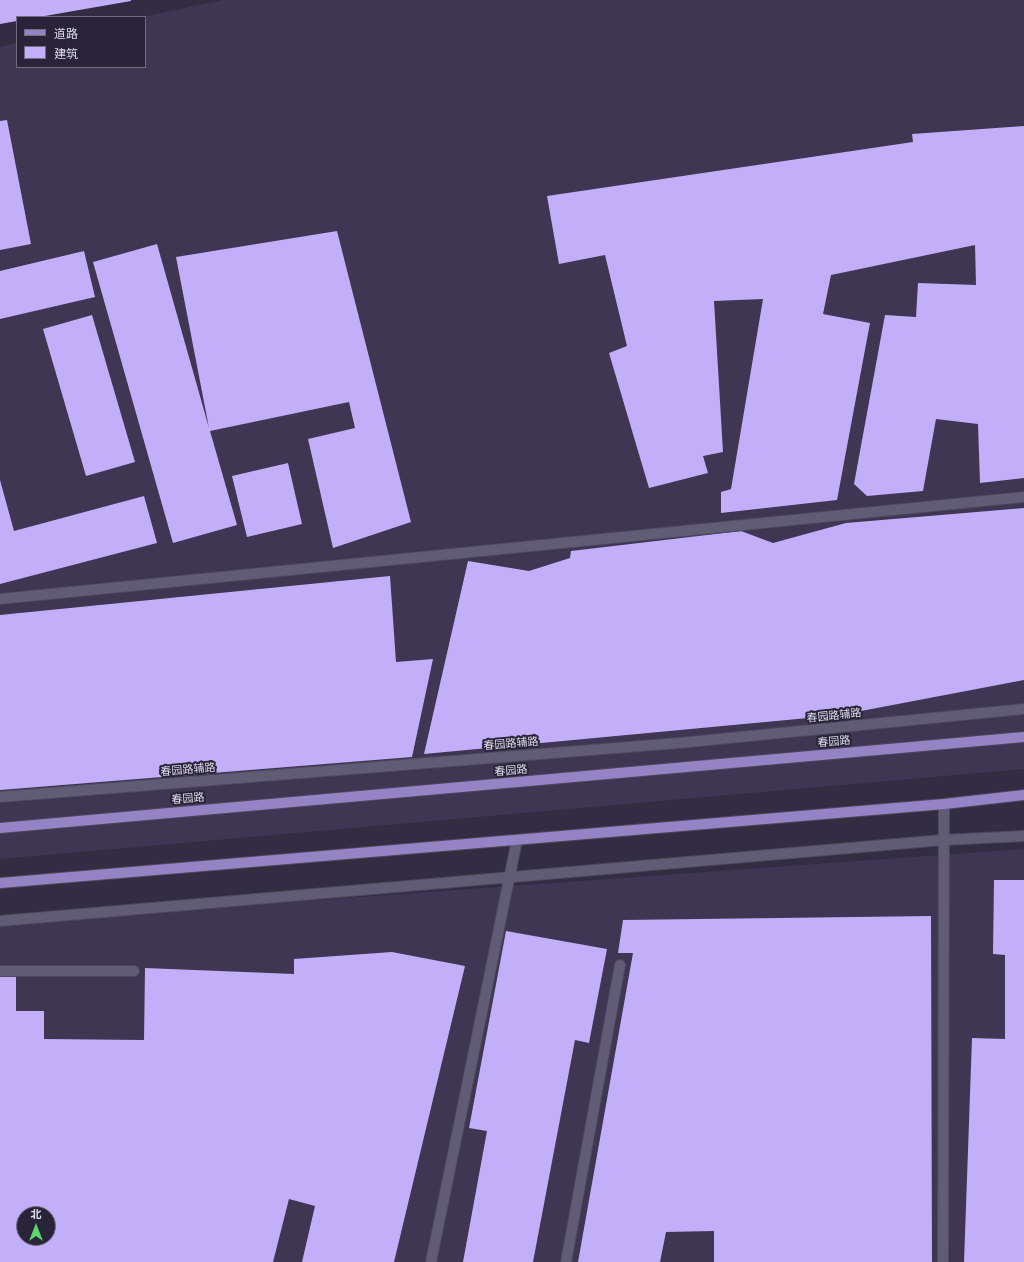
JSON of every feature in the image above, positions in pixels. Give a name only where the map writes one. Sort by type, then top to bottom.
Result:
[{"type":"main road","name":"春园路","points":[[0,828],[1024,737]]},
{"type":"main road","points":[[0,883],[944,804],[1024,795]]},
{"type":"street","points":[[0,599],[1024,498]]},
{"type":"street","name":"春园路辅路","points":[[0,797],[679,743],[1024,709]]},
{"type":"street","points":[[943,1262],[944,804]]},
{"type":"street","points":[[0,921],[943,840],[1024,836]]},
{"type":"street","points":[[431,1262],[517,840]]},
{"type":"street","points":[[566,1262],[620,965]]},
{"type":"street","points":[[0,971],[134,971]]},
{"type":"shaded area","points":[[223,0],[1024,0],[1024,769],[0,859],[0,47],[16,43],[16,68],[146,68],[146,16]]},
{"type":"shaded area","points":[[1024,849],[1024,1262],[0,1262],[0,923]]},
{"type":"building","points":[[0,0],[131,0],[45,16],[16,16],[16,21],[0,24]]},
{"type":"building","points":[[7,120],[31,244],[0,250],[0,121]]},
{"type":"building","points":[[1024,126],[1024,478],[980,483],[978,424],[936,419],[923,491],[867,496],[854,484],[885,315],[916,317],[918,283],[976,285],[975,245],[831,275],[823,314],[870,323],[837,500],[721,513],[721,492],[731,489],[763,299],[714,301],[723,452],[703,456],[708,473],[649,488],[609,353],[627,346],[605,255],[559,264],[547,196],[913,142],[912,134]]},
{"type":"building","points":[[337,231],[411,522],[333,548],[308,439],[355,428],[349,402],[210,431],[237,525],[173,543],[93,262],[157,244],[209,428],[176,257]]},
{"type":"building","points":[[84,251],[95,297],[0,319],[0,271]]},
{"type":"building","points":[[92,315],[135,462],[86,476],[43,329]]},
{"type":"building","points":[[288,463],[302,524],[247,537],[232,476]]},
{"type":"building","points":[[0,480],[14,531],[144,496],[157,543],[0,584]]},
{"type":"building","points":[[1024,508],[1024,680],[840,715],[424,754],[468,561],[529,571],[570,558],[571,551],[741,531],[773,543],[846,523]]},
{"type":"building","points":[[390,576],[396,662],[433,659],[412,757],[0,790],[0,615]]},
{"type":"building","points":[[994,880],[1024,880],[1024,1262],[964,1262],[972,1038],[1005,1039],[1005,955],[993,954]]},
{"type":"building","points":[[931,916],[932,1262],[714,1262],[714,1231],[666,1232],[660,1262],[578,1262],[633,953],[618,953],[623,920]]},
{"type":"building","points":[[506,931],[607,949],[589,1043],[575,1040],[533,1262],[463,1262],[487,1131],[469,1128]]},
{"type":"building","points":[[392,952],[465,966],[394,1262],[302,1262],[315,1206],[289,1199],[273,1262],[0,1262],[0,973],[16,973],[16,1011],[44,1011],[44,1039],[144,1040],[145,968],[294,974],[294,959]]}]
